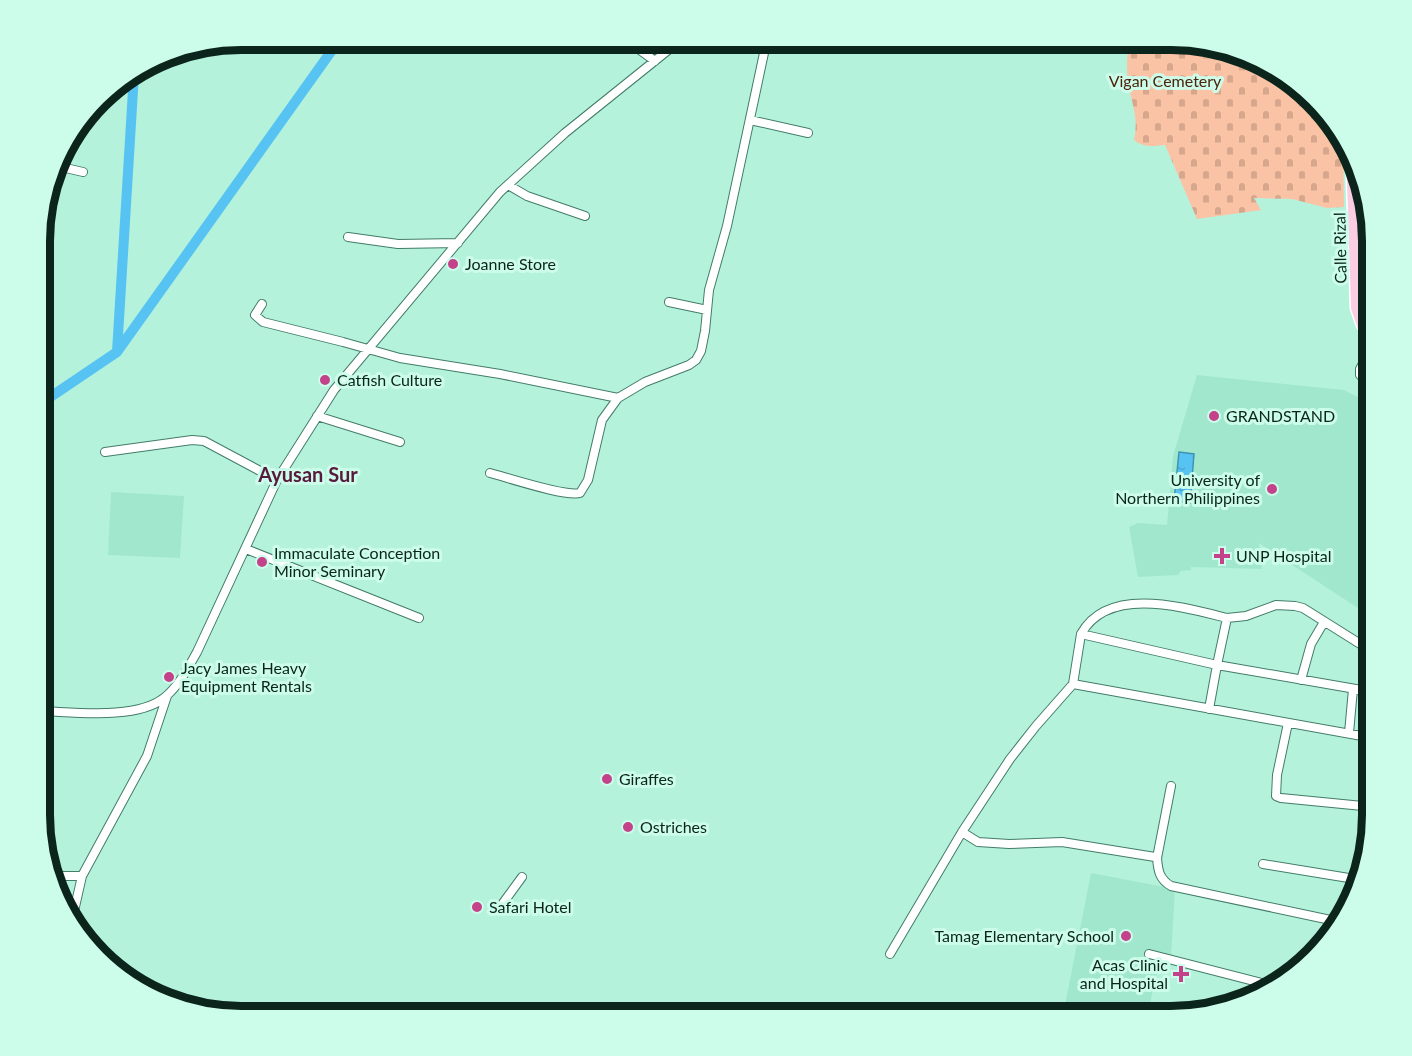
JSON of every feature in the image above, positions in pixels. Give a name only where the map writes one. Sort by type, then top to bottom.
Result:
[{"type":"main road","name":"Calle Rizal","points":[[1352,181],[1356,308],[1362,325]]},
{"type":"street","points":[[640,50],[655,61]]},
{"type":"street","points":[[75,909],[82,876],[147,756],[167,696],[197,652],[278,480],[334,390],[508,185],[565,133],[668,50]]},
{"type":"street","points":[[490,473],[573,495],[580,493],[588,480],[602,420],[618,398],[645,382],[683,368],[696,360],[703,345],[709,290],[727,226],[765,50]]},
{"type":"street","points":[[750,120],[808,133]]},
{"type":"street","points":[[64,167],[83,171]]},
{"type":"street","points":[[508,185],[527,196],[585,216]]},
{"type":"street","points":[[348,237],[398,244],[458,243]]},
{"type":"street","points":[[1355,272],[1362,272]]},
{"type":"street","points":[[669,303],[707,310]]},
{"type":"street","points":[[262,304],[255,315],[263,322],[368,350],[412,361],[500,374],[618,398]]},
{"type":"street","points":[[317,416],[400,442]]},
{"type":"street","points":[[105,452],[192,440],[204,441],[278,480]]},
{"type":"street","points":[[246,549],[419,618]]},
{"type":"street","points":[[890,954],[1010,759],[1074,684],[1081,634],[1092,617],[1128,604],[1144,603],[1171,606],[1227,618],[1246,616],[1269,607],[1284,605],[1303,608],[1362,645]]},
{"type":"street","points":[[1209,709],[1227,618]]},
{"type":"street","points":[[1301,680],[1311,644],[1324,622]]},
{"type":"street","points":[[1081,634],[1217,665],[1362,690]]},
{"type":"street","points":[[1074,684],[1362,736]]},
{"type":"street","points":[[1349,734],[1353,689]]},
{"type":"street","points":[[50,711],[108,713],[152,705],[167,696]]},
{"type":"street","points":[[1288,723],[1275,796],[1362,806]]},
{"type":"street","points":[[1171,786],[1157,858],[1158,871],[1165,882],[1170,886],[1331,920]]},
{"type":"street","points":[[963,832],[978,842],[1062,843],[1157,858]]},
{"type":"street","points":[[1263,864],[1351,879]]},
{"type":"street","points":[[60,876],[82,876]]},
{"type":"street","points":[[503,903],[522,877]]},
{"type":"street","points":[[1149,954],[1263,983]]},
{"type":"shaded area","name":"University of Northern Philippines","points":[[1197,375],[1344,390],[1362,399],[1362,611],[1259,543],[1262,569],[1191,567],[1191,570],[1181,571],[1178,575],[1138,577],[1129,527],[1138,523],[1167,525],[1173,456]]},
{"type":"shaded area","points":[[111,492],[184,496],[180,558],[108,555]]},
{"type":"shaded area","name":"Tamag Elementary School","points":[[1091,873],[1175,889],[1171,957],[1159,963],[1150,1006],[1065,1005]]},
{"type":"green space","name":"Vigan Cemetery","points":[[1128,50],[1184,50],[1221,56],[1267,75],[1288,89],[1315,115],[1343,156],[1344,207],[1327,208],[1292,199],[1254,198],[1261,210],[1197,219],[1165,145],[1145,145],[1134,140],[1136,127],[1127,73]]},
{"type":"water","points":[[1179,452],[1194,454],[1190,503],[1174,501]]},
{"type":"waterway","points":[[50,397],[117,352],[332,50]]},
{"type":"waterway","points":[[117,352],[133,83]]},
{"type":"place","name":"Joanne Store","points":[[453,264]]},
{"type":"place","name":"Catfish Culture","points":[[325,380]]},
{"type":"place","name":"GRANDSTAND","points":[[1214,416]]},
{"type":"place","name":"University of Northern Philippines","points":[[1272,489]]},
{"type":"place","name":"UNP Hospital","points":[[1222,556]]},
{"type":"place","name":"Immaculate Conception Minor Seminary","points":[[262,562]]},
{"type":"place","name":"Jacy James Heavy Equipment Rentals","points":[[169,677]]},
{"type":"place","name":"Giraffes","points":[[607,779]]},
{"type":"place","name":"Ostriches","points":[[628,827]]},
{"type":"place","name":"Safari Hotel","points":[[477,907]]},
{"type":"place","name":"Tamag Elementary School","points":[[1126,936]]},
{"type":"place","name":"Acas Clinic and Hospital","points":[[1181,974]]},
{"type":"district","name":"Ayusan Sur","points":[[308,475]]}]
